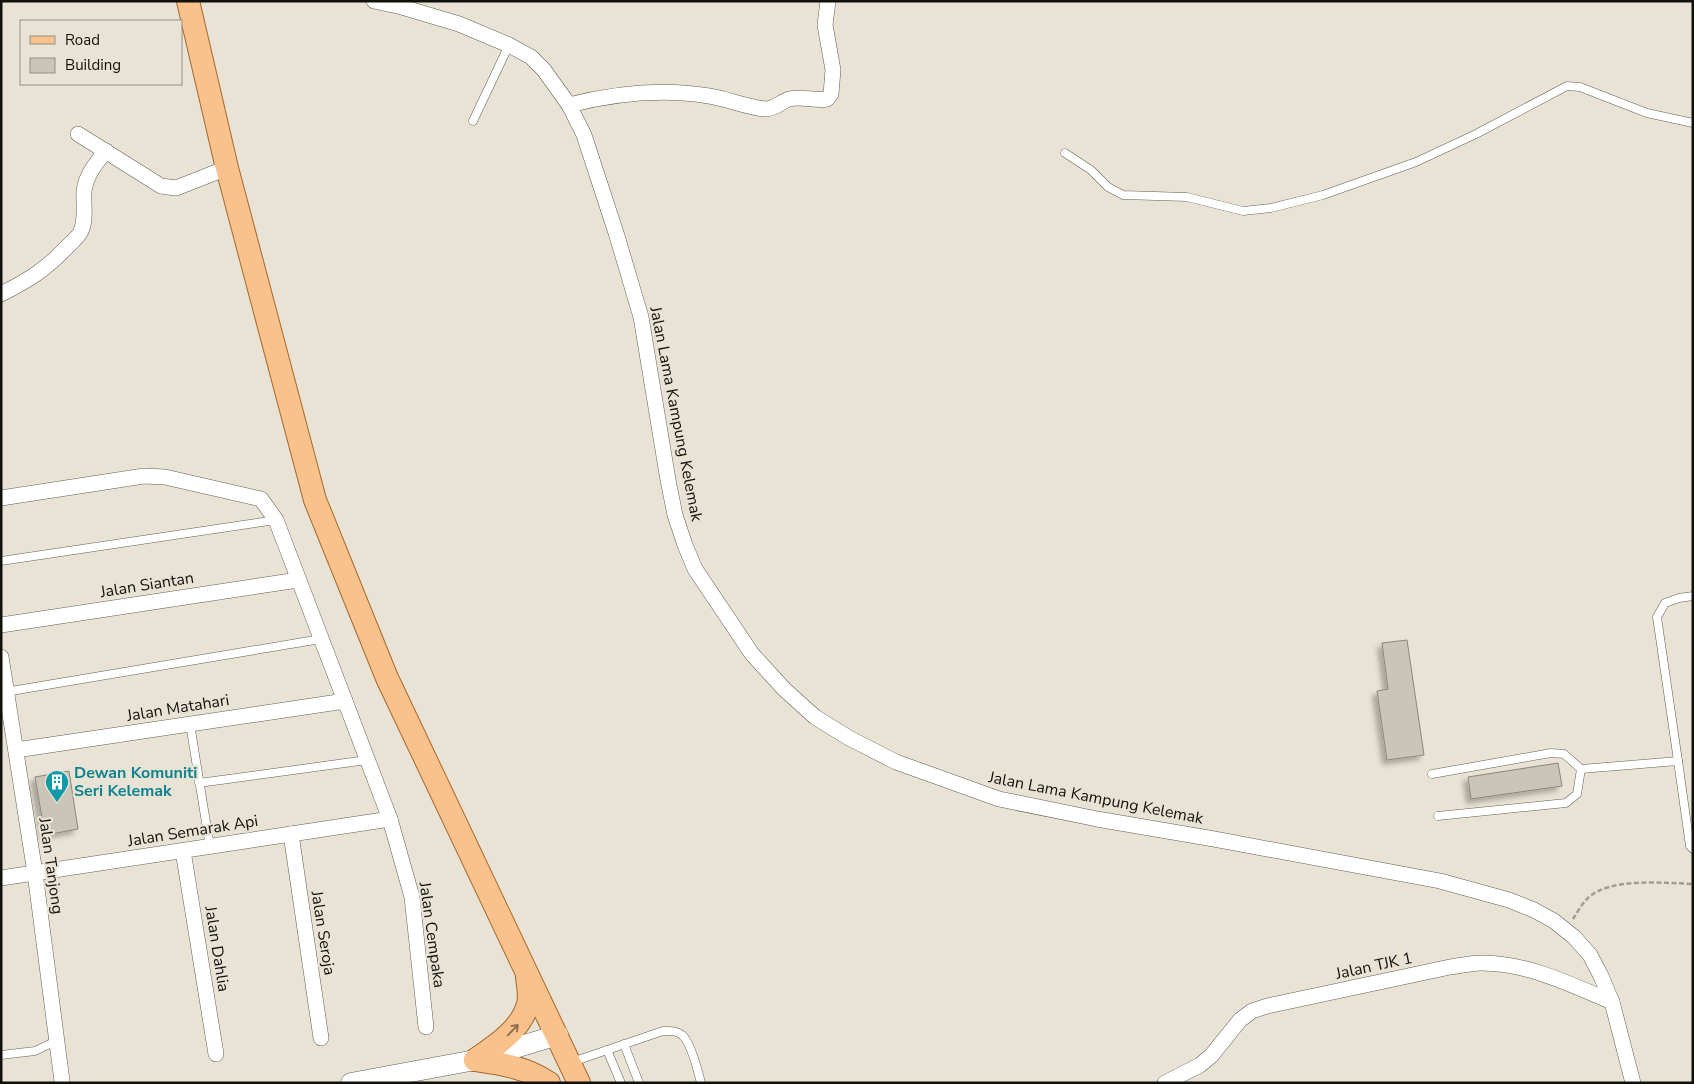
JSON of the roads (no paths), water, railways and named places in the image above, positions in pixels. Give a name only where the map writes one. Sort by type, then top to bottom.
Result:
[{"type":"main road","points":[[188,1],[228,168],[315,500],[387,678],[575,1073]]},
{"type":"main road","points":[[475,1060],[500,1042],[521,1021],[528,1004],[526,969]]},
{"type":"main road","points":[[475,1060],[515,1066],[549,1083]]},
{"type":"street","name":"Jalan Lama Kampung Kelemak","points":[[374,1],[402,7],[459,24],[509,45],[531,57],[544,70],[569,105],[584,135],[641,317],[668,480],[675,515],[685,545],[700,577],[752,654],[784,690],[815,717],[849,738],[896,762],[999,799],[1097,819],[1242,844],[1440,882],[1509,900],[1534,910],[1554,921],[1574,937],[1590,955],[1612,1002],[1633,1083]]},
{"type":"street","points":[[569,105],[610,96],[662,91],[719,98],[764,109],[777,107],[789,100],[827,99],[831,94],[833,70],[825,25],[828,1]]},
{"type":"street","points":[[78,134],[161,186],[176,188],[228,168]]},
{"type":"street","points":[[1,294],[31,279],[51,264],[80,233],[83,220],[84,189],[91,169],[106,151]]},
{"type":"street","name":"Jalan Cempaka","points":[[1,498],[144,476],[165,477],[262,499],[276,520],[390,819],[412,897],[426,1027]]},
{"type":"street","name":"Jalan Siantan","points":[[1,625],[298,580]]},
{"type":"street","name":"Jalan Tanjong","points":[[1,657],[4,692],[16,750],[36,873],[62,1081]]},
{"type":"street","name":"Jalan Matahari","points":[[16,750],[344,701]]},
{"type":"street","name":"Jalan Semarak Api","points":[[1,878],[390,819]]},
{"type":"street","name":"Jalan Seroja","points":[[291,834],[322,1038]]},
{"type":"street","name":"Jalan Dahlia","points":[[183,851],[216,1054]]},
{"type":"street","name":"Jalan TJK 1","points":[[1165,1083],[1200,1066],[1211,1056],[1240,1020],[1252,1011],[1277,1004],[1450,968],[1480,963],[1507,965],[1534,971],[1560,980],[1612,1002]]},
{"type":"street","points":[[351,1083],[475,1060],[558,1035]]},
{"type":"lane","points":[[473,121],[509,45]]},
{"type":"lane","points":[[1065,154],[1091,170],[1108,187],[1123,195],[1187,197],[1243,211],[1271,208],[1323,195],[1416,162],[1476,134],[1567,86],[1580,87],[1647,113],[1693,123]]},
{"type":"lane","points":[[1,561],[276,520]]},
{"type":"lane","points":[[1693,596],[1665,603],[1657,617],[1690,846],[1693,849]]},
{"type":"lane","points":[[4,692],[321,639]]},
{"type":"lane","points":[[190,724],[210,847]]},
{"type":"lane","points":[[1432,774],[1551,753],[1564,754],[1582,769],[1678,761]]},
{"type":"lane","points":[[199,783],[367,760]]},
{"type":"lane","points":[[1438,816],[1566,803],[1577,794],[1582,769]]},
{"type":"lane","points":[[575,1073],[607,1050],[663,1032],[677,1032],[684,1036],[701,1083]]},
{"type":"lane","points":[[1,1055],[36,1051],[56,1041]]},
{"type":"lane","points":[[624,1044],[639,1083]]},
{"type":"lane","points":[[607,1050],[621,1083]]},
{"type":"place","name":"Dewan Komuniti Seri Kelemak","points":[[57,803]]}]
